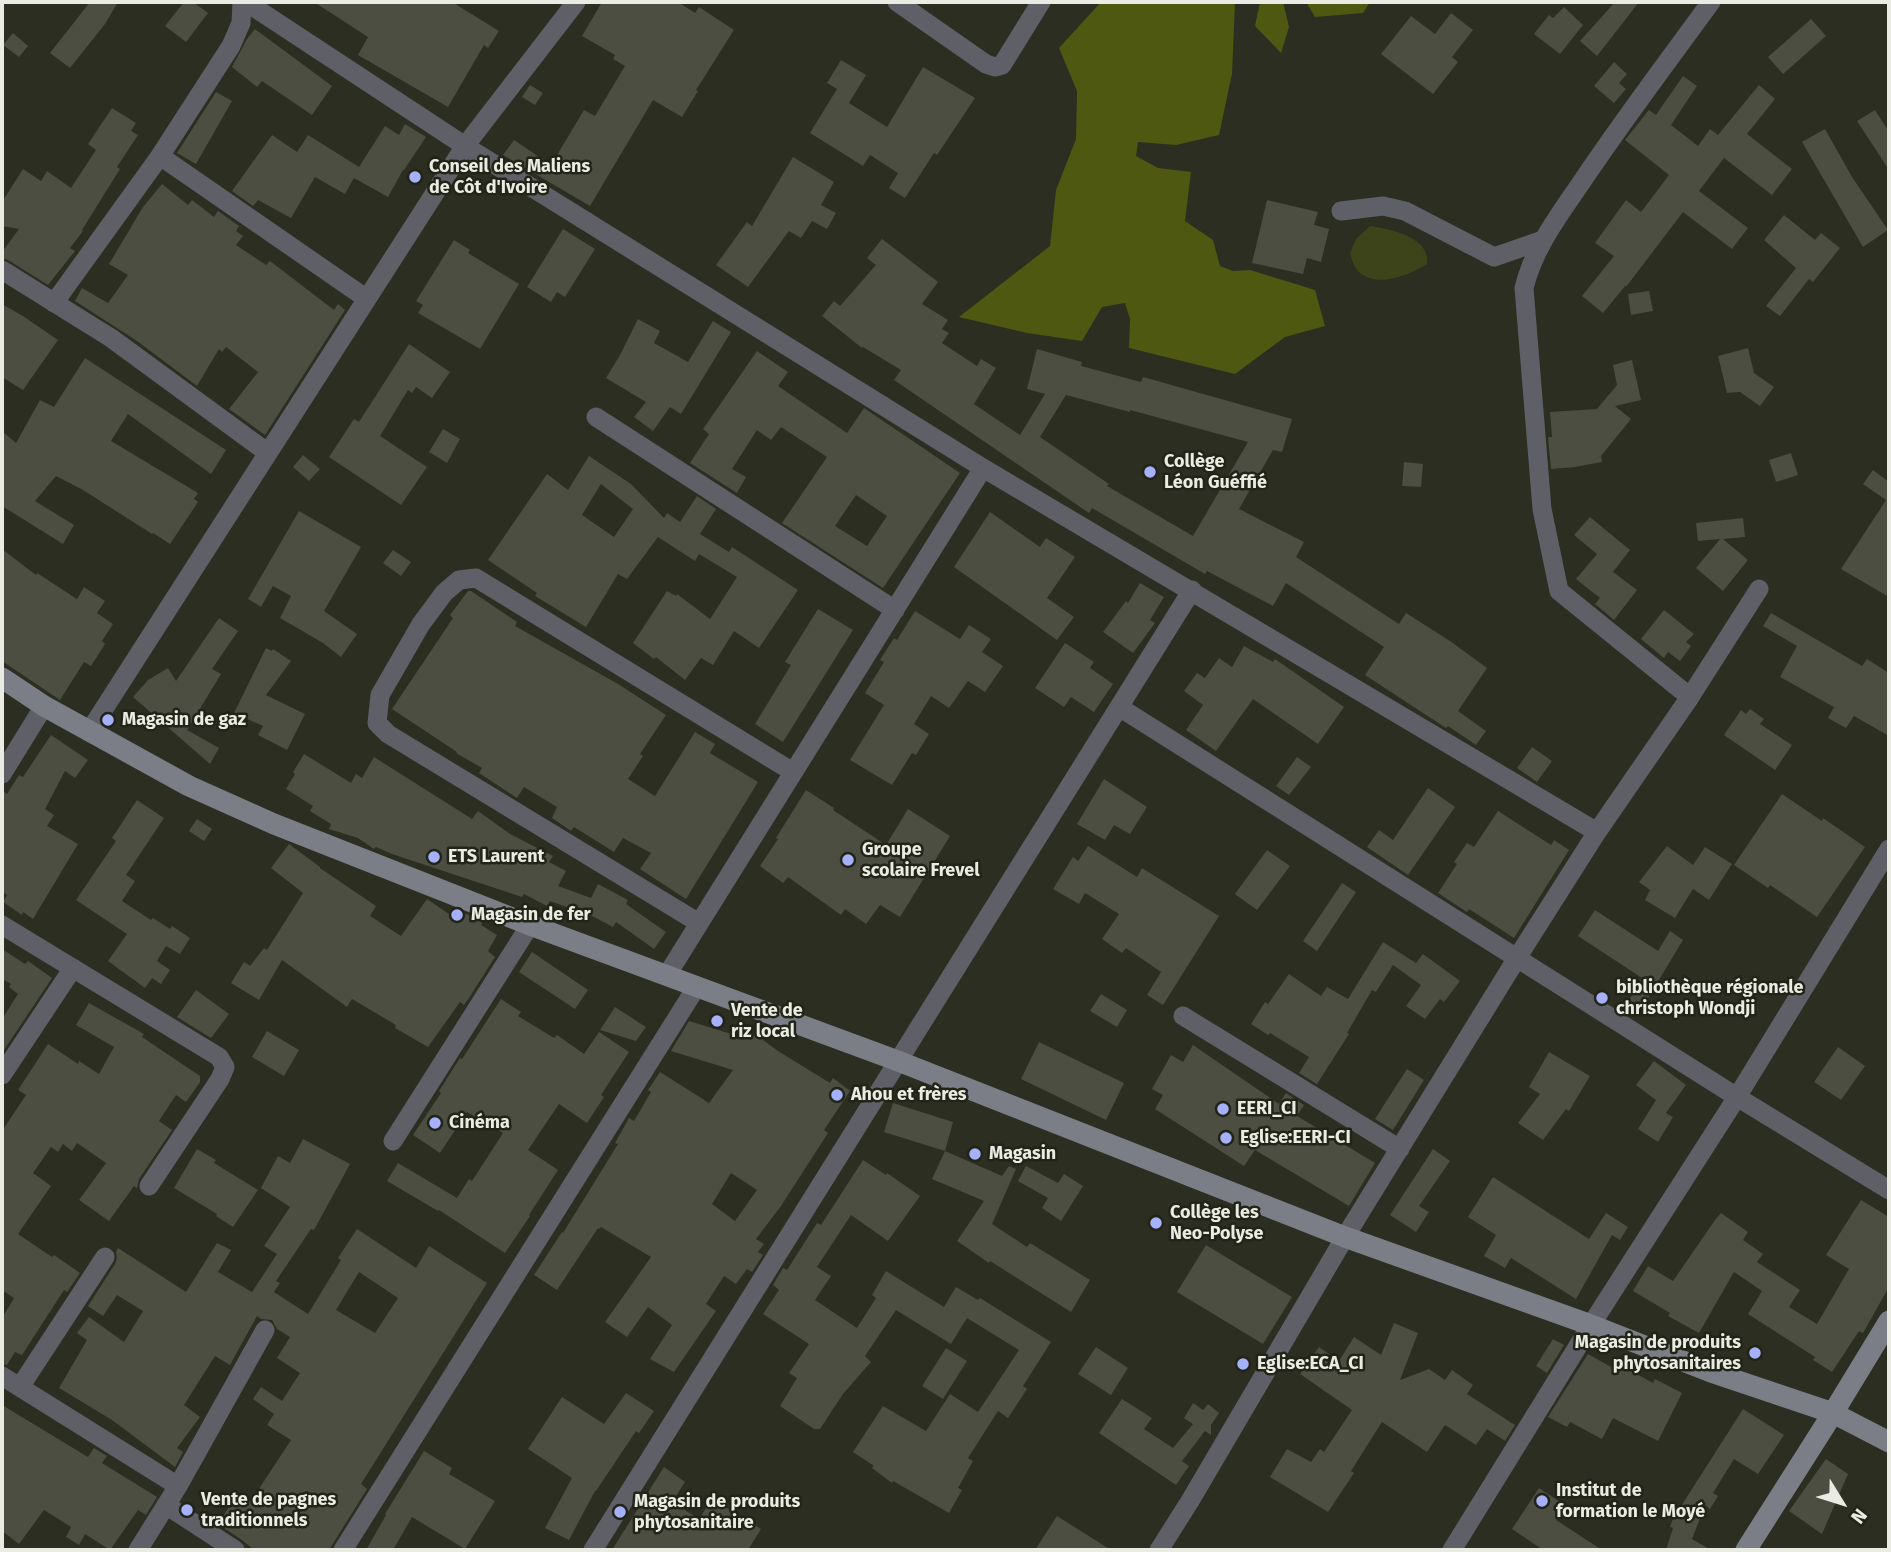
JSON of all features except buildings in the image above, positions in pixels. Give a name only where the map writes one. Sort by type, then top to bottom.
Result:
[{"type":"main road","points":[[2,678],[89,732],[236,808],[530,925],[898,1061],[1345,1237],[1591,1325],[1712,1372],[1833,1413],[1889,1442]]},
{"type":"main road","points":[[1746,1550],[1889,1321]]},
{"type":"street","points":[[54,303],[160,156],[231,46],[241,23],[244,2],[465,146],[983,468],[1597,831]]},
{"type":"street","points":[[89,732],[465,146],[576,2]]},
{"type":"street","points":[[897,2],[986,64],[995,66],[1002,65],[1041,2]]},
{"type":"street","points":[[1690,697],[1559,591],[1542,509],[1524,288],[1529,268],[1543,240],[1625,118],[1711,2]]},
{"type":"street","points":[[160,156],[367,299]]},
{"type":"street","points":[[1341,211],[1383,206],[1405,211],[1494,257],[1543,240]]},
{"type":"street","points":[[2,270],[111,338],[268,453]]},
{"type":"street","points":[[596,417],[895,610]]},
{"type":"street","points":[[667,975],[983,468]]},
{"type":"street","points":[[699,923],[388,734],[377,723],[380,695],[421,624],[444,593],[459,580],[476,578],[793,772]]},
{"type":"street","points":[[1159,1550],[1190,1502],[1345,1237],[1517,958],[1597,831],[1690,697],[1759,589]]},
{"type":"street","points":[[593,1550],[1192,590]]},
{"type":"street","points":[[2,774],[44,706]]},
{"type":"street","points":[[1119,707],[1889,1190]]},
{"type":"street","points":[[1452,1550],[1591,1325],[1737,1097],[1889,849]]},
{"type":"street","points":[[2,925],[219,1057],[225,1067],[220,1079],[149,1186]]},
{"type":"street","points":[[393,1141],[530,925]]},
{"type":"street","points":[[2,1075],[73,968]]},
{"type":"street","points":[[343,1550],[697,986]]},
{"type":"street","points":[[1183,1016],[1400,1149]]},
{"type":"street","points":[[20,1387],[105,1257]]},
{"type":"street","points":[[138,1550],[178,1486],[265,1330]]},
{"type":"street","points":[[2,1376],[178,1486]]},
{"type":"street","points":[[166,1506],[235,1550]]},
{"type":"green space","points":[[1101,2],[1235,2],[1232,74],[1219,135],[1176,145],[1138,142],[1136,156],[1158,168],[1191,172],[1185,221],[1213,240],[1220,266],[1233,271],[1250,270],[1315,290],[1325,326],[1285,337],[1235,374],[1129,348],[1130,319],[1125,303],[1102,307],[1082,341],[1027,333],[959,317],[1050,246],[1056,190],[1076,139],[1077,91],[1059,48]]},
{"type":"green space","points":[[1260,2],[1283,2],[1289,27],[1281,53],[1255,26]]},
{"type":"green space","points":[[1306,2],[1370,2],[1363,13],[1315,17]]},
{"type":"green space","points":[[1370,226],[1398,232],[1416,241],[1427,255],[1427,264],[1403,276],[1385,280],[1360,273],[1350,253],[1356,239]]},
{"type":"place","name":"Conseil des Maliens de Côt d'Ivoire","points":[[415,177]]},
{"type":"place","name":"Collège Léon Guéffié","points":[[1150,472]]},
{"type":"place","name":"Magasin de gaz","points":[[108,720]]},
{"type":"place","name":"ETS Laurent","points":[[434,857]]},
{"type":"place","name":"Groupe scolaire Frevel","points":[[848,860]]},
{"type":"place","name":"Magasin de fer","points":[[457,915]]},
{"type":"place","name":"bibliothèque régionale christoph Wondji","points":[[1602,998]]},
{"type":"place","name":"Vente de riz local","points":[[717,1021]]},
{"type":"place","name":"Ahou et frères","points":[[837,1095]]},
{"type":"place","name":"EERI_CI","points":[[1223,1109]]},
{"type":"place","name":"Cinéma","points":[[435,1123]]},
{"type":"place","name":"Eglise:EERI-CI","points":[[1226,1138]]},
{"type":"place","name":"Magasin","points":[[975,1154]]},
{"type":"place","name":"Collège les Neo-Polyse","points":[[1156,1223]]},
{"type":"place","name":"Magasin de produits phytosanitaires","points":[[1755,1353]]},
{"type":"place","name":"Eglise:ECA_CI","points":[[1243,1364]]},
{"type":"place","name":"Institut de formation le Moyé","points":[[1542,1501]]},
{"type":"place","name":"Vente de pagnes traditionnels","points":[[187,1510]]},
{"type":"place","name":"Magasin de produits phytosanitaire","points":[[620,1512]]}]
